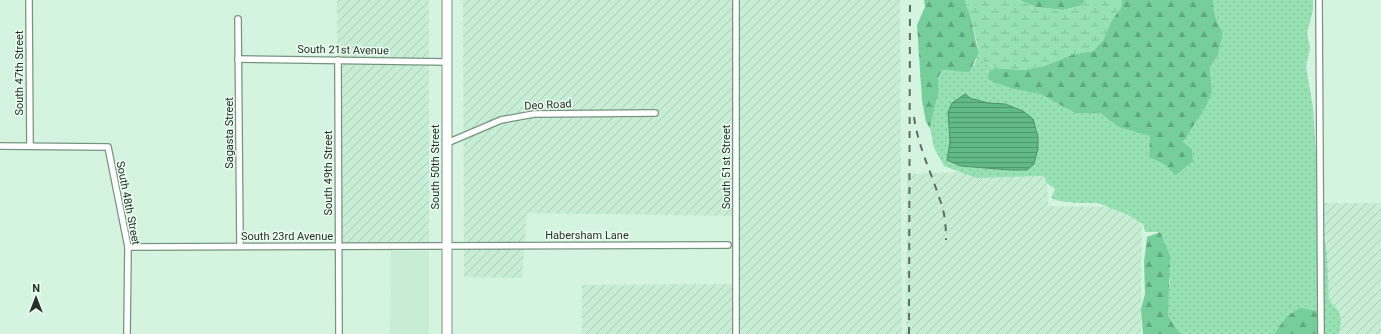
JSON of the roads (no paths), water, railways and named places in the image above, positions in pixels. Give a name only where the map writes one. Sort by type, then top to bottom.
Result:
[{"type":"main road","name":"South 50th Street","points":[[447,0],[447,334]]},
{"type":"street","name":"South 47th Street","points":[[29,0],[30,146]]},
{"type":"street","name":"South 51st Street","points":[[736,0],[736,334]]},
{"type":"street","points":[[1319,0],[1320,334]]},
{"type":"street","name":"Sagasta Street","points":[[238,19],[240,246]]},
{"type":"street","name":"South 21st Avenue","points":[[238,59],[447,62]]},
{"type":"street","name":"South 49th Street","points":[[338,60],[339,334]]},
{"type":"street","name":"Deo Road","points":[[447,143],[501,120],[534,114],[655,113]]},
{"type":"street","points":[[0,146],[30,146]]},
{"type":"street","name":"South 48th Street","points":[[30,146],[108,147],[128,247],[127,334]]},
{"type":"street","name":"Habersham Lane","points":[[447,246],[728,245]]},
{"type":"street","name":"South 23rd Avenue","points":[[128,247],[447,246]]},
{"type":"railway","points":[[909,334],[910,0]]},
{"type":"railway","points":[[914,117],[922,149],[943,210],[946,240]]}]
